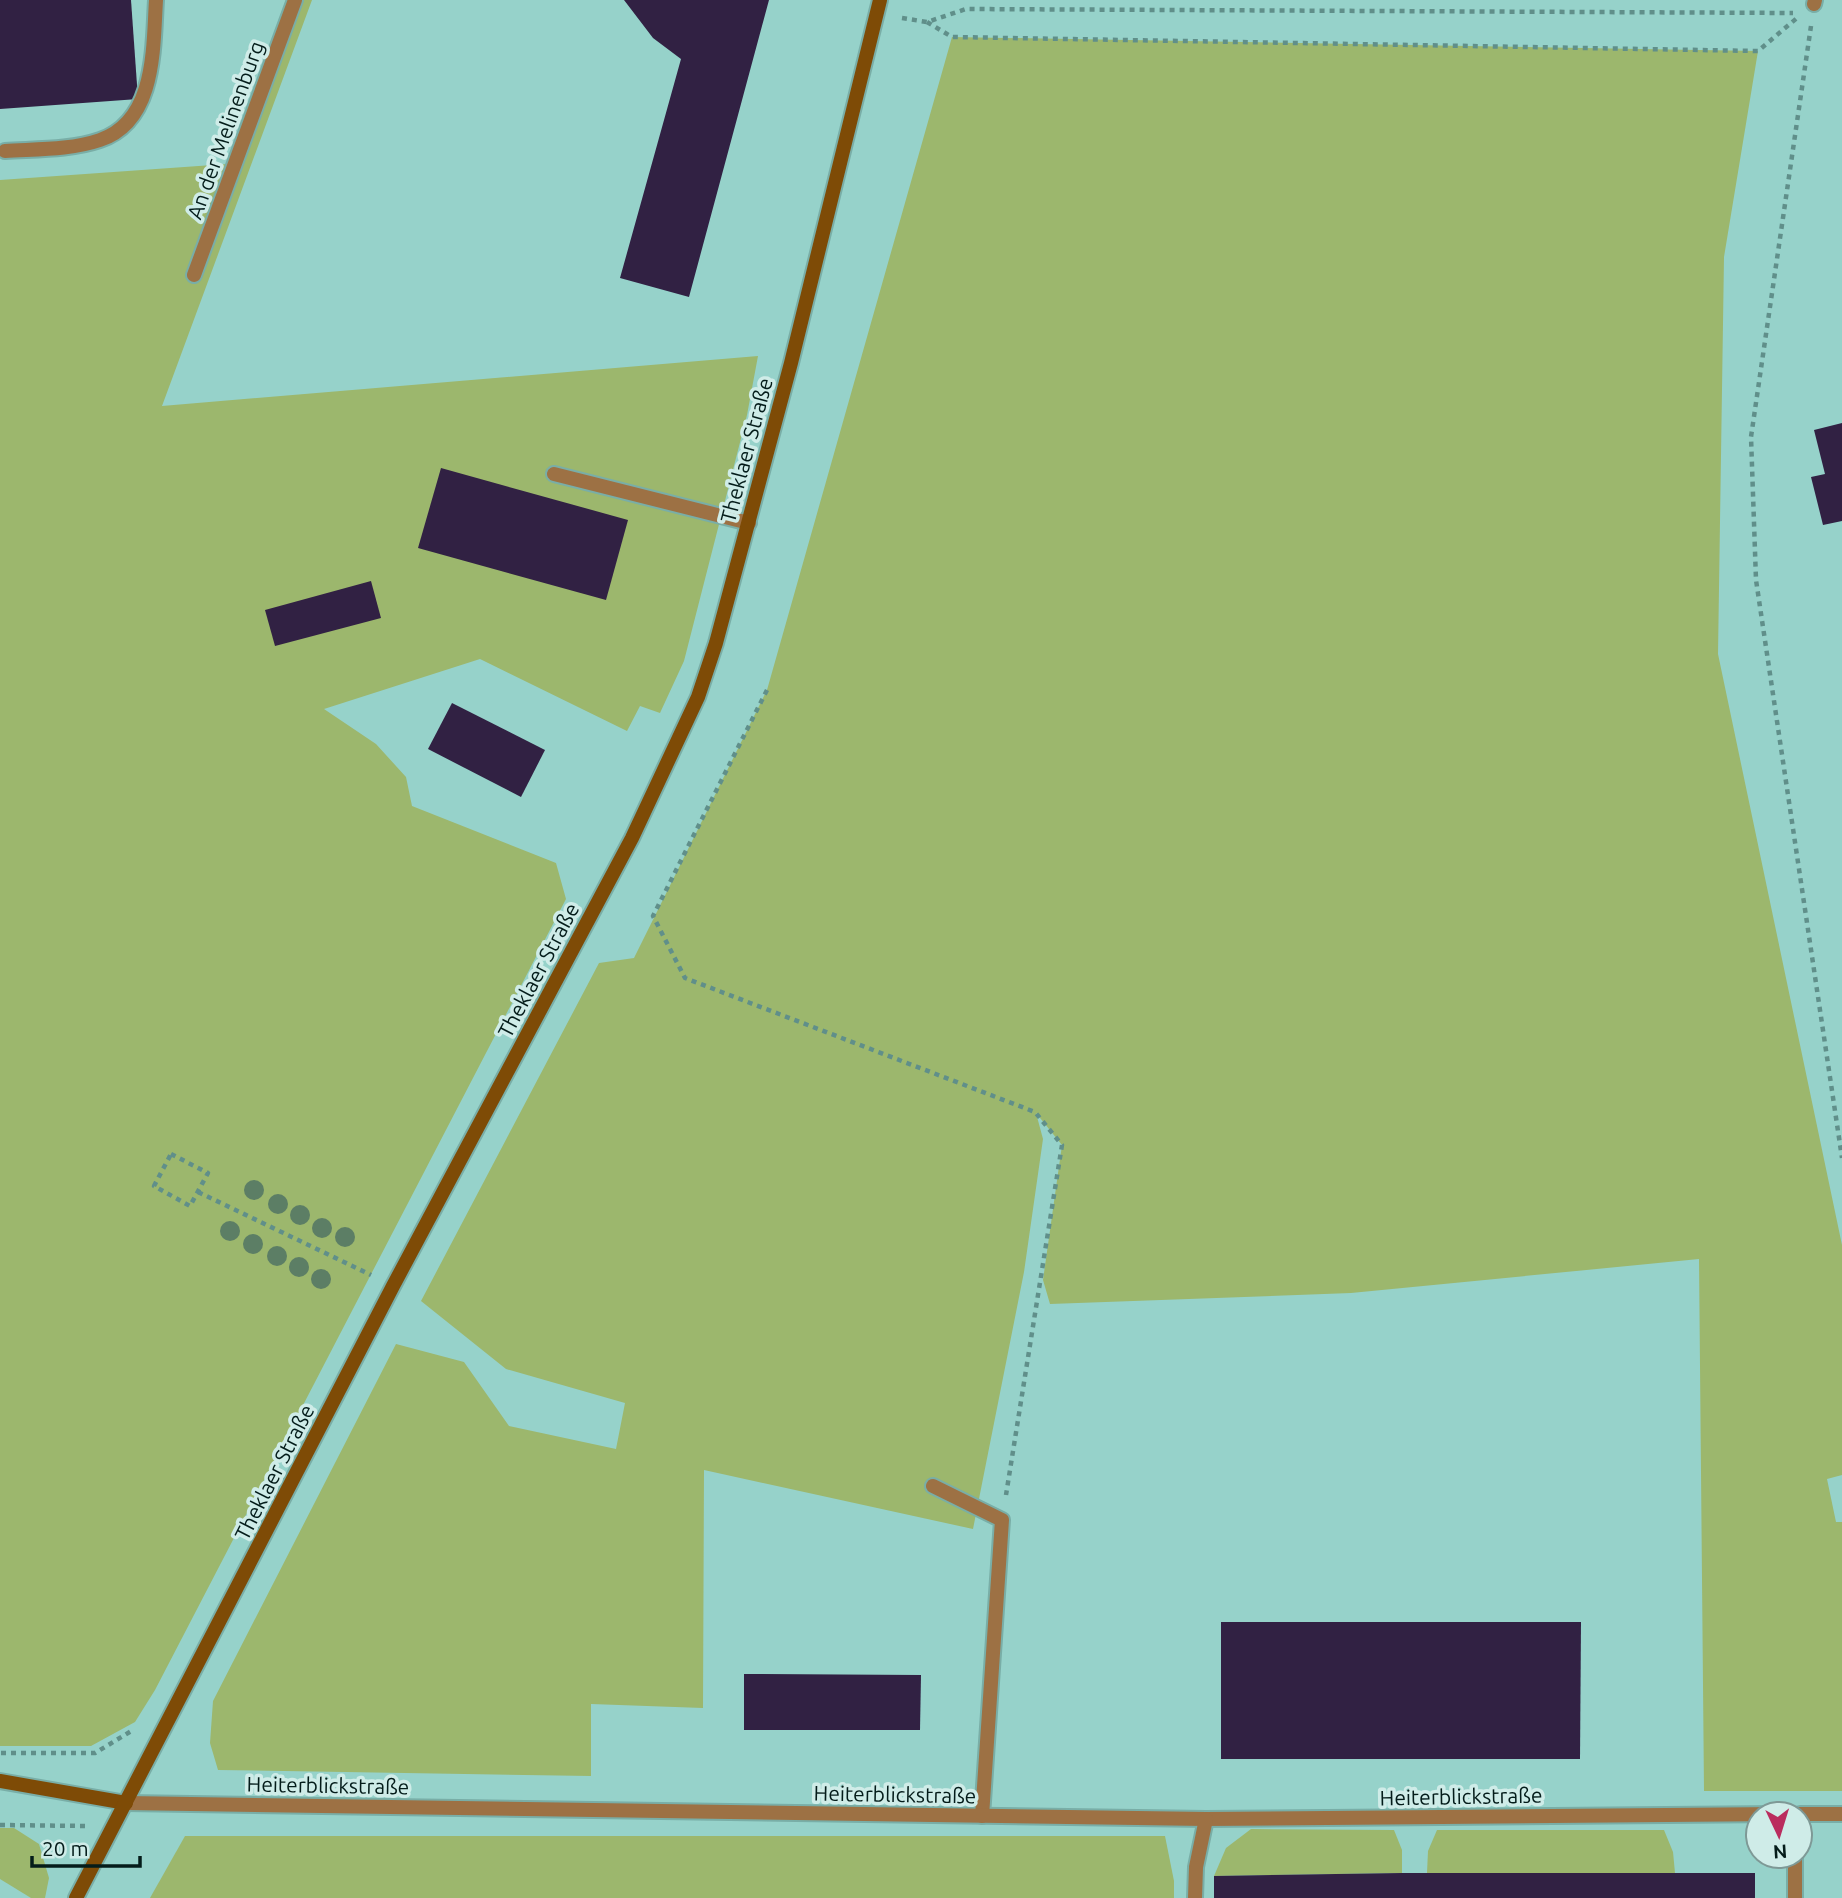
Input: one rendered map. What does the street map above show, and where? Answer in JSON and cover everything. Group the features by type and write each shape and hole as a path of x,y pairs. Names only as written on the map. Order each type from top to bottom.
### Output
{"main road":[{"name":"Theklaer Straße","path":"76,1898 393,1286 632,838 708,674 749,523 878,7"},
{"name":"Heiterblickstraße","path":"0,1781 125,1803"}],"street":[{"path":"5,151 75,146 102,140 121,129 146,93 156,0"},
{"name":"An der Melinenburg","path":"194,275 295,0"},
{"path":"554,474 749,523"},
{"path":"933,1486 1002,1520 982,1816"},
{"name":"Heiterblickstraße","path":"125,1803 1206,1819 1744,1814"},
{"path":"1814,1814 1842,1814"},
{"path":"1195,1898 1196,1867 1206,1819"},
{"path":"1795,1870 1795,1898"}],"path":[{"path":"1814,2 1751,437 1756,580 1842,1158"},
{"path":"878,7 927,22 952,37 1758,51 1803,13 965,9 927,22"},
{"path":"767,690 653,916 685,978 1035,1112 1062,1145 1002,1520"},
{"path":"171,1154 208,1173 198,1192 190,1206 154,1186 171,1154"},
{"path":"198,1192 393,1286"},
{"path":"0,1753 95,1753 135,1729"},
{"path":"0,1825 113,1827"}],"green space":[{"path":"286,0 312,0 162,406 758,356 747,415 684,661 660,713 640,706 627,731 480,659 324,709 376,744 406,777 412,806 556,863 566,899 155,1690 135,1722 91,1746 0,1746 0,180 227,164"},
{"path":"952,37 1758,51 1724,257 1718,654 1842,1245 1842,1475 1827,1479 1836,1522 1842,1522 1842,1791 1704,1791 1699,1259 1351,1293 1050,1304 1043,1280 1062,1145 1036,1113 1043,1139 1024,1272 973,1529 704,1470 703,1708 591,1704 591,1776 218,1770 210,1743 213,1701 396,1344 464,1362 509,1426 616,1449 625,1403 506,1369 421,1301 599,963 634,958 767,690"},
{"path":"0,1828 14,1828 39,1844 49,1878 45,1898 31,1898 0,1879"},
{"path":"1251,1829 1394,1830 1402,1850 1402,1873 1214,1876 1226,1848"},
{"path":"1437,1830 1664,1830 1673,1852 1675,1873 1427,1873 1428,1851"},
{"path":"185,1836 1165,1836 1174,1881 1174,1898 150,1898"}],"building":[{"path":"0,0 131,0 138,99 0,109"},
{"path":"624,0 769,0 689,297 620,278 681,59 653,38"},
{"path":"1842,423 1842,521 1823,525 1811,477 1825,474 1814,430"},
{"path":"441,468 628,520 606,600 418,548"},
{"path":"371,581 381,618 275,646 265,610"},
{"path":"452,703 545,750 521,797 428,749"},
{"path":"1221,1622 1581,1622 1580,1759 1221,1759"},
{"path":"744,1674 921,1675 920,1730 744,1730"},
{"path":"1755,1873 1755,1898 1214,1898 1214,1876"}]}
